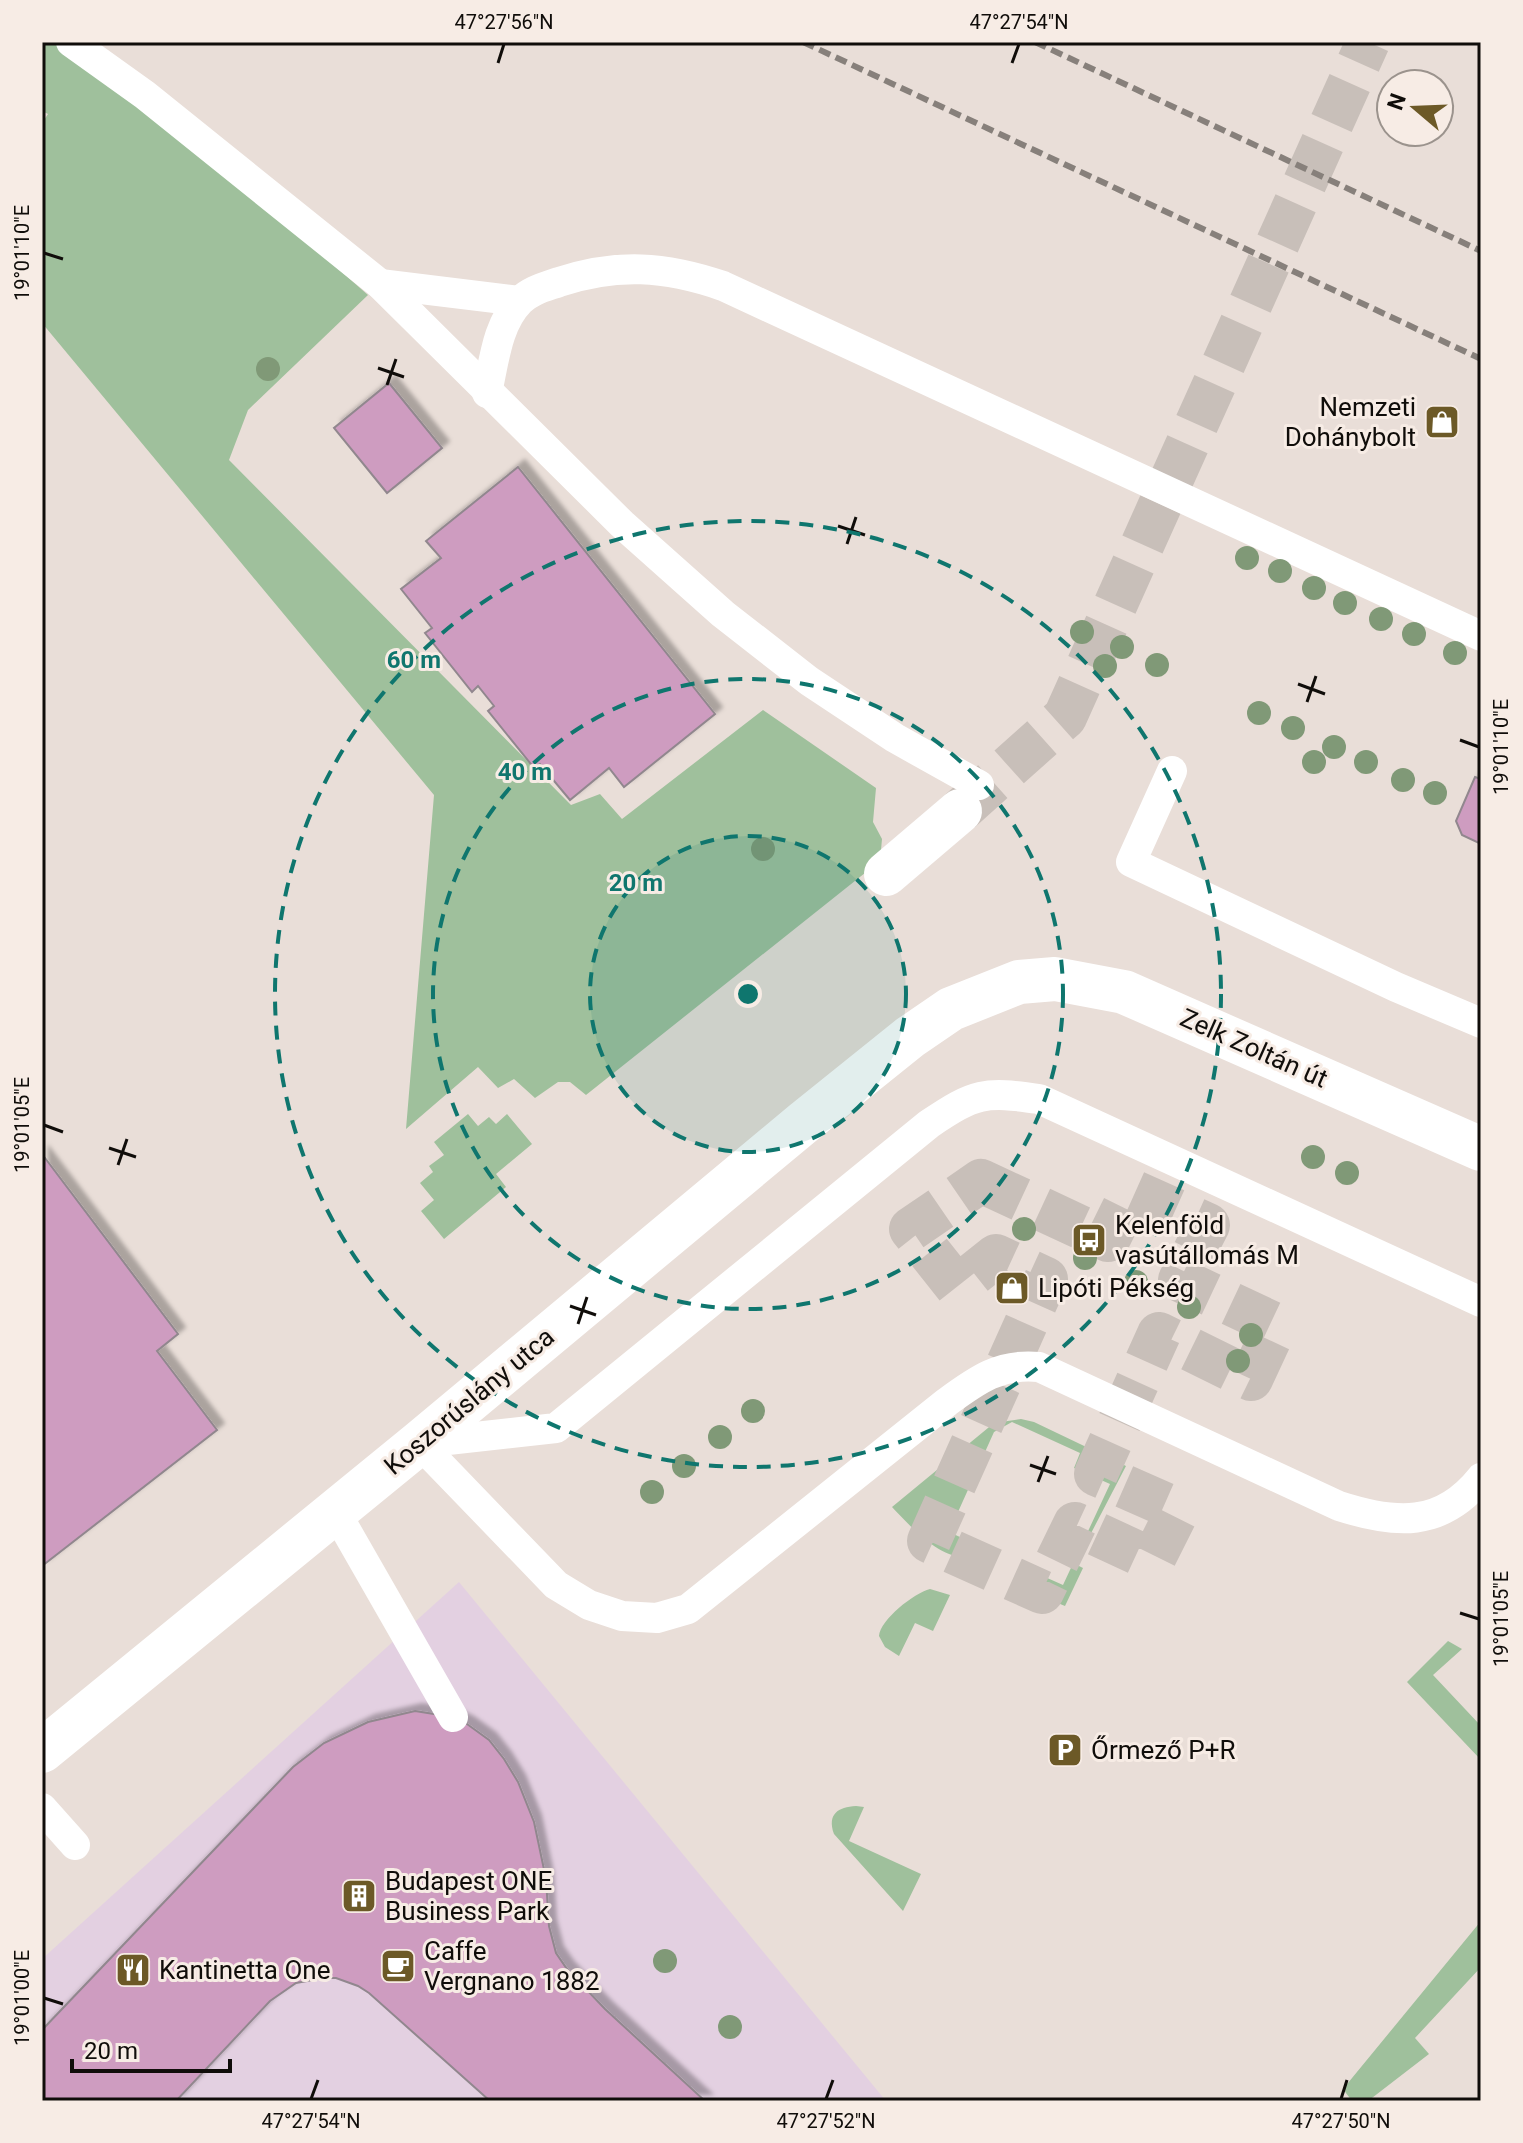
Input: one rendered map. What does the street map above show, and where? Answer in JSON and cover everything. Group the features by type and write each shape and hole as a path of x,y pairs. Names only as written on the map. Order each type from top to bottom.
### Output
{"street":[{"path":"886,874 969,798"},
{"name":"Zelk Zoltán út","path":"1019,982 1055,979 1124,992 1481,1149"},
{"name":"Koszorúslány utca","path":"42,1751 910,1037 951,1009 1019,982"}],"lane":[{"path":"71,42 145,95 380,284 622,524 723,614 809,681 895,738 969,798"},
{"path":"487,393 499,334 519,301 535,290 590,272 650,269 688,274 723,286 1481,636"},
{"path":"380,284 519,301"},
{"path":"1172,771 1131,862 1396,987 1481,1023"},
{"path":"419,1443 556,1428 929,1124 965,1100 999,1093 1039,1099 1481,1302"},
{"path":"419,1443 556,1585 589,1605 611,1613 657,1618 688,1609 947,1402 987,1374 1006,1368 1039,1367 1339,1506 1370,1516 1402,1519 1432,1516 1481,1478"},
{"path":"335,1511 453,1717"},
{"path":"42,1808 75,1845"}],"shaded area":[{"path":"459,1582 886,2101 42,2101 42,1959"}],"green space":[{"path":"42,42 54,42 134,99 229,173 368,295 248,410 229,460 571,805 600,794 622,819 763,710 876,788 873,822 882,839 880,861 586,1095 570,1082 558,1082 535,1098 514,1079 498,1088 478,1067 406,1129 434,795 42,323 42,123 48,114 42,111"},
{"path":"468,1114 478,1126 489,1117 496,1124 507,1114 532,1144 496,1174 506,1187 444,1239 421,1211 434,1200 420,1183 433,1172 429,1166 444,1155 434,1142"},
{"path":"1021,1419 1034,1422 1126,1466 1075,1564 1083,1568 1065,1606 1034,1589 1027,1569 1063,1585 1110,1484 1074,1468 1080,1453 1012,1422 994,1432 949,1532 984,1548 973,1555 960,1557 935,1546 892,1507 994,1423"},
{"path":"930,1589 950,1595 933,1631 915,1623 899,1656 885,1647 879,1636 881,1630 899,1608"},
{"path":"1448,1641 1462,1649 1433,1675 1481,1726 1481,1760 1407,1682"},
{"path":"856,1806 864,1807 849,1841 921,1874 903,1911 834,1834 832,1821 836,1813"},
{"path":"1481,1921 1481,1967 1415,2038 1429,2054 1368,2101 1352,2101 1343,2089"}],"building":[{"path":"389,383 442,448 387,493 334,428"},
{"path":"518,467 715,714 624,787 609,768 570,800 540,764 534,768 488,711 494,706 478,686 472,692 425,633 432,628 401,589 441,558 426,541"},
{"path":"1475,777 1481,779 1481,844 1462,835 1456,821"},
{"path":"42,1154 178,1334 157,1351 217,1430 42,1566"},
{"name":"Budapest ONE Business Park","path":"415,1711 453,1717 467,1724 489,1740 504,1759 518,1782 534,1822 546,1879 549,1926 556,1953 605,2009 705,2101 490,2101 369,1993 336,1978 324,1978 296,1983 270,2001 176,2101 42,2101 42,2030 293,1767 324,1743 368,1722"}],"tunnel":[{"path":"960,811 1065,717 1368,42"},
{"path":"981,1181 1108,1240 1132,1191 1208,1225 1180,1280 1276,1325 1251,1379 1159,1334 1096,1474 1178,1510 1153,1560 1075,1524 1042,1592 929,1541 1046,1279 996,1256 957,1287 911,1229 981,1181"}],"railway":[{"path":"803,42 1481,359"},
{"path":"1035,42 1481,251"}],"place":[{"name":"Nemzeti Dohánybolt","path":"1442,422"},
{"name":"Kelenföld vasútállomás M","path":"1089,1240"},
{"name":"Lipóti Pékség","path":"1012,1288"},
{"name":"Őrmező P+R","path":"1065,1750"},
{"name":"Budapest ONE Business Park","path":"359,1896"},
{"name":"Caffe Vergnano 1882","path":"398,1966"},
{"name":"Kantinetta One","path":"133,1970"}]}
